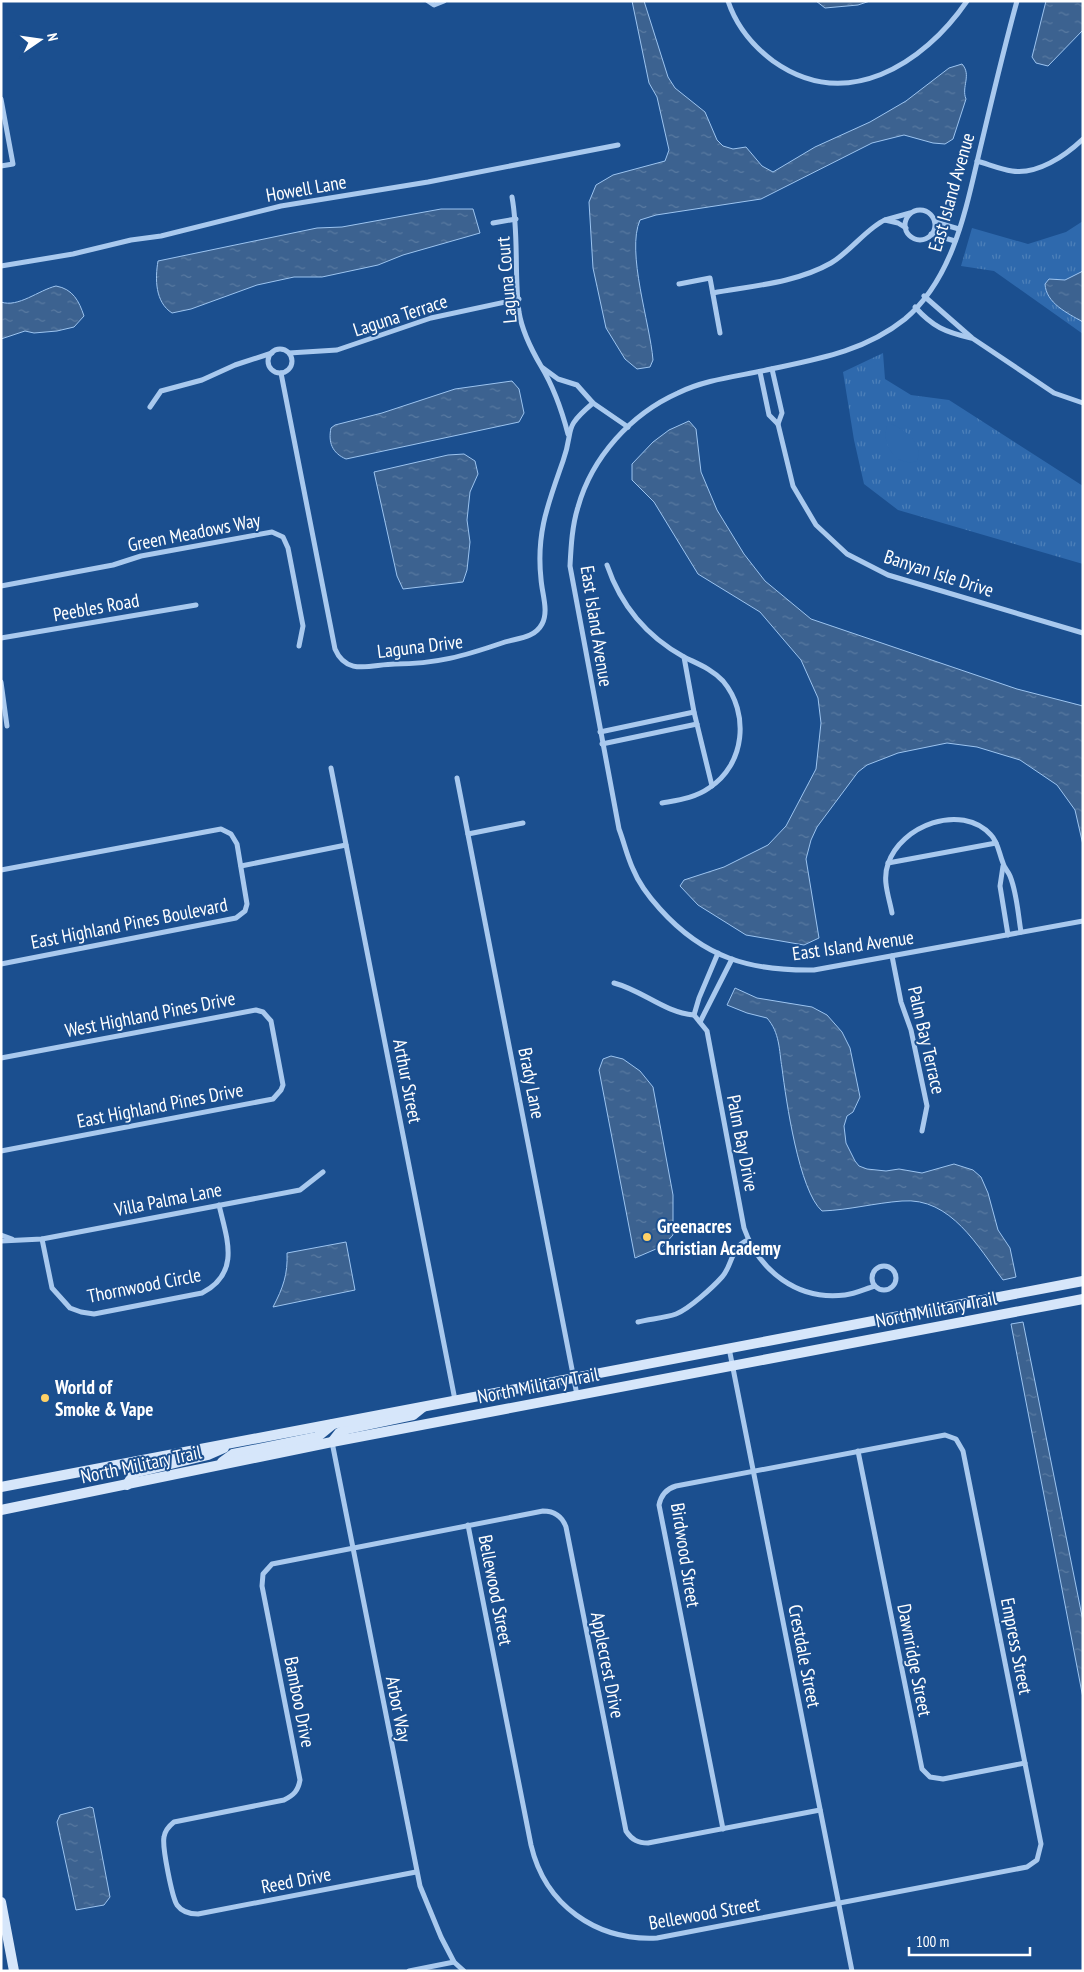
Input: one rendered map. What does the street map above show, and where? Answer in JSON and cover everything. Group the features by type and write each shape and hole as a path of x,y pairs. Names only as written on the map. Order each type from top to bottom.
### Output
{"main road":[{"name":"North Military Trail","path":"1,1487 1083,1280"},
{"name":"North Military Trail","path":"1,1510 332,1442 1083,1299"},
{"path":"332,1442 339,1433 347,1429 413,1415 424,1406"},
{"path":"220,1464 233,1454 318,1437 334,1424"},
{"path":"128,1485 134,1473 208,1455 236,1442"},
{"path":"1,1902 6,1953 14,1971"}],"street":[{"path":"428,1 434,5 444,1"},
{"path":"728,1 742,29 766,55 798,74 833,83 861,81 903,64 942,34 967,1"},
{"name":"East Island Avenue","path":"1017,1 959,229 948,261 924,296 905,318 857,348 815,361 703,384 678,392 648,409 608,447 589,480 578,506 572,536 570,566 574,600 619,829 633,870 649,897 676,927 706,949 732,959 778,971 814,970 1083,920"},
{"path":"1,99 13,164 1,166"},
{"path":"977,161 1013,171 1026,170 1049,163 1083,139"},
{"name":"Howell Lane","path":"1,266 73,254 131,240 161,236 281,206 428,182 618,145"},
{"name":"Laguna Court","path":"512,197 516,218 519,299 523,325 530,345 564,418 568,434"},
{"path":"713,293 815,271 849,251 874,226 885,220 917,210 925,210 933,217 935,222 931,234 922,239 916,239 906,228 898,223 885,220"},
{"path":"906,228 906,223 911,213"},
{"name":"Laguna Court","path":"493,223 516,218"},
{"path":"935,222 959,229"},
{"path":"931,234 955,241"},
{"path":"679,284 710,278 720,333"},
{"path":"924,296 972,338 1054,393 1083,404"},
{"name":"Laguna Terrace","path":"150,407 161,391 202,380 282,350 289,353 337,350 431,318 519,299"},
{"path":"915,307 927,320 944,332 972,338"},
{"path":"272,353 269,357 269,365 274,371 280,373 288,370 292,364 289,353"},
{"name":"Laguna Court","path":"541,366 558,379 582,389 593,403"},
{"name":"Banyan Isle Drive","path":"772,369 782,413 778,424"},
{"name":"Banyan Isle Drive","path":"760,372 769,415 778,424 793,486 816,525 847,554 888,575 1083,633"},
{"name":"Laguna Drive","path":"280,373 335,648 343,661 356,668 425,663 475,654 536,632 542,625 546,611 541,580 541,535 550,492 564,456 568,434 574,419 593,403"},
{"path":"593,403 628,427"},
{"name":"Green Meadows Way","path":"1,586 113,565 137,556 272,532 283,537 288,548 303,626 299,646"},
{"path":"606,565 613,582 632,614 653,637 684,657 704,666 722,680 738,709 741,731 736,753 726,773 712,786 689,798 662,803"},
{"name":"Peebles Road","path":"1,638 196,605"},
{"path":"684,657 694,712 712,786"},
{"path":"1,682 7,726"},
{"path":"600,732 694,712"},
{"path":"602,744 697,724"},
{"name":"Arthur Street","path":"331,768 456,1400"},
{"name":"Brady Lane","path":"457,778 577,1395"},
{"path":"892,913 886,883 888,863 897,847 907,836 921,827 936,822 958,820 978,825 991,834 996,842 1004,866 1010,875 1021,932"},
{"path":"468,834 523,823"},
{"name":"East Highland Pines Boulevard","path":"1,870 221,829 234,838 247,904 245,911 236,918 1,964"},
{"path":"888,863 996,842"},
{"path":"241,866 346,845"},
{"path":"1004,866 1000,886 1008,935"},
{"path":"614,983 637,991 676,1013 694,1015 699,998 718,954"},
{"name":"Palm Bay Terrace","path":"892,956 902,1002 911,1030 927,1106 922,1131"},
{"path":"700,1022 732,959"},
{"name":"West Highland Pines Drive","path":"1,1058 251,1010 264,1012 268,1016 277,1051"},
{"name":"Palm Bay Drive","path":"694,1015 707,1031 748,1240 766,1267 797,1289 835,1296 847,1295 875,1286 882,1290 890,1289 895,1284 895,1272 885,1266 877,1268 872,1278 875,1286"},
{"name":"East Highland Pines Drive","path":"1,1151 273,1098 283,1085 277,1051"},
{"name":"Villa Palma Lane","path":"1,1241 42,1239 300,1190 323,1172"},
{"name":"Thornwood Circle","path":"42,1239 52,1288 70,1308 94,1314 202,1293 212,1287 222,1277 228,1266 229,1250 219,1205"},
{"name":"Villa Palma Lane","path":"1,1235 13,1240"},
{"path":"638,1322 674,1315 684,1310 722,1277 733,1252 748,1240"},
{"name":"Crestdale Street","path":"728,1348 852,1971"},
{"name":"Birdwood Street","path":"722,1828 659,1505 665,1492 676,1486 945,1435 956,1440"},
{"name":"Empress Street","path":"956,1440 963,1451 1040,1844 1037,1860"},
{"name":"Arbor Way","path":"332,1442 416,1872 427,1908 454,1962 464,1971"},
{"name":"Dawnridge Street","path":"858,1451 922,1769 930,1777 943,1779 1024,1763"},
{"name":"Applecrest Drive","path":"352,1548 543,1511 555,1513 564,1522 626,1831 630,1836 642,1843 648,1843 820,1810"},
{"name":"Bellewood Street","path":"468,1526 532,1851 544,1881 565,1907 587,1924 602,1931 629,1938 646,1939 1028,1867 1037,1860"},
{"name":"Bamboo Drive","path":"182,1910 175,1901 163,1844 166,1830 174,1822 284,1800 296,1792 300,1780 262,1580 267,1568 278,1562 352,1548"},
{"name":"Reed Drive","path":"182,1910 198,1914 416,1872"},
{"path":"409,1971 454,1962"}],"green space":[{"path":"1083,221 1083,334 994,271 961,266 972,228 1028,244 1066,232"},
{"path":"883,353 885,379 911,395 949,400 1083,486 1083,564 898,510 864,484 854,440 843,372"},
{"path":"891,424 902,429 916,443 918,449 917,461 903,461 892,453 886,440 887,426"}],"water":[{"path":"632,1 644,1 668,77 675,88 705,112 717,140 723,146 733,149 746,147 762,166 773,172 815,147 870,122 906,101 949,68 962,64 966,72 966,99 953,139 945,144 933,143 904,135 872,143 761,199 656,215 640,220 636,234 637,269 653,360 650,367 637,369 625,359 606,328 593,268 589,202 596,185 613,175 665,161 669,150 657,97 649,83"},
{"path":"816,1 870,1 858,5 825,8"},
{"path":"1046,1 1083,1 1083,30 1048,66 1036,63 1032,57"},
{"path":"441,209 473,209 480,233 403,255 378,265 322,277 294,277 257,285 191,309 172,313 162,303 159,296 157,282 158,261 317,228 342,227"},
{"path":"1083,271 1083,322 1053,302 1046,291 1045,284 1049,279 1065,280"},
{"path":"56,286 71,293 80,305 84,316 74,327 34,333 25,331 1,339 1,302 14,303 21,301"},
{"path":"512,381 519,389 524,413 519,422 346,459 337,454 332,446 330,433 331,428 335,425 382,413 455,389"},
{"path":"689,421 696,429 701,472 717,510 744,554 765,581 811,619 1017,689 1083,706 1083,845 1075,810 1057,785 1020,760 977,747 947,743 898,753 867,765 858,772 817,827 806,859 819,938 804,945 746,935 698,905 680,886 684,880 724,867 768,845 786,826 816,769 821,723 818,698 801,660 760,612 698,574 654,502 632,480 632,464 653,442 669,430"},
{"path":"464,454 475,461 478,474 470,492 467,520 470,542 467,570 463,582 403,589 397,576 374,472 448,455"},
{"path":"735,988 757,998 812,1007 827,1015 842,1032 850,1048 860,1097 853,1112 847,1116 844,1126 846,1143 855,1161 859,1166 867,1169 886,1171 899,1169 922,1173 954,1164 973,1170 981,1177 988,1193 998,1230 1010,1248 1016,1277 1003,1280 962,1227 935,1207 919,1202 902,1201 822,1211 814,1200 800,1165 790,1122 777,1036 767,1018 727,1005"},
{"path":"611,1056 623,1059 640,1071 653,1087 673,1195 673,1235 663,1246 635,1258 599,1070 603,1059"},
{"path":"346,1242 355,1290 273,1307 284,1281 287,1268 287,1253"},
{"path":"1023,1322 1083,1621 1083,1698 1011,1324"},
{"path":"90,1807 93,1808 110,1897 104,1905 76,1910 57,1822 60,1815"}],"place":[{"name":"Greenacres Christian Academy","path":"647,1237"},
{"name":"World of Smoke & Vape","path":"45,1398"}]}
